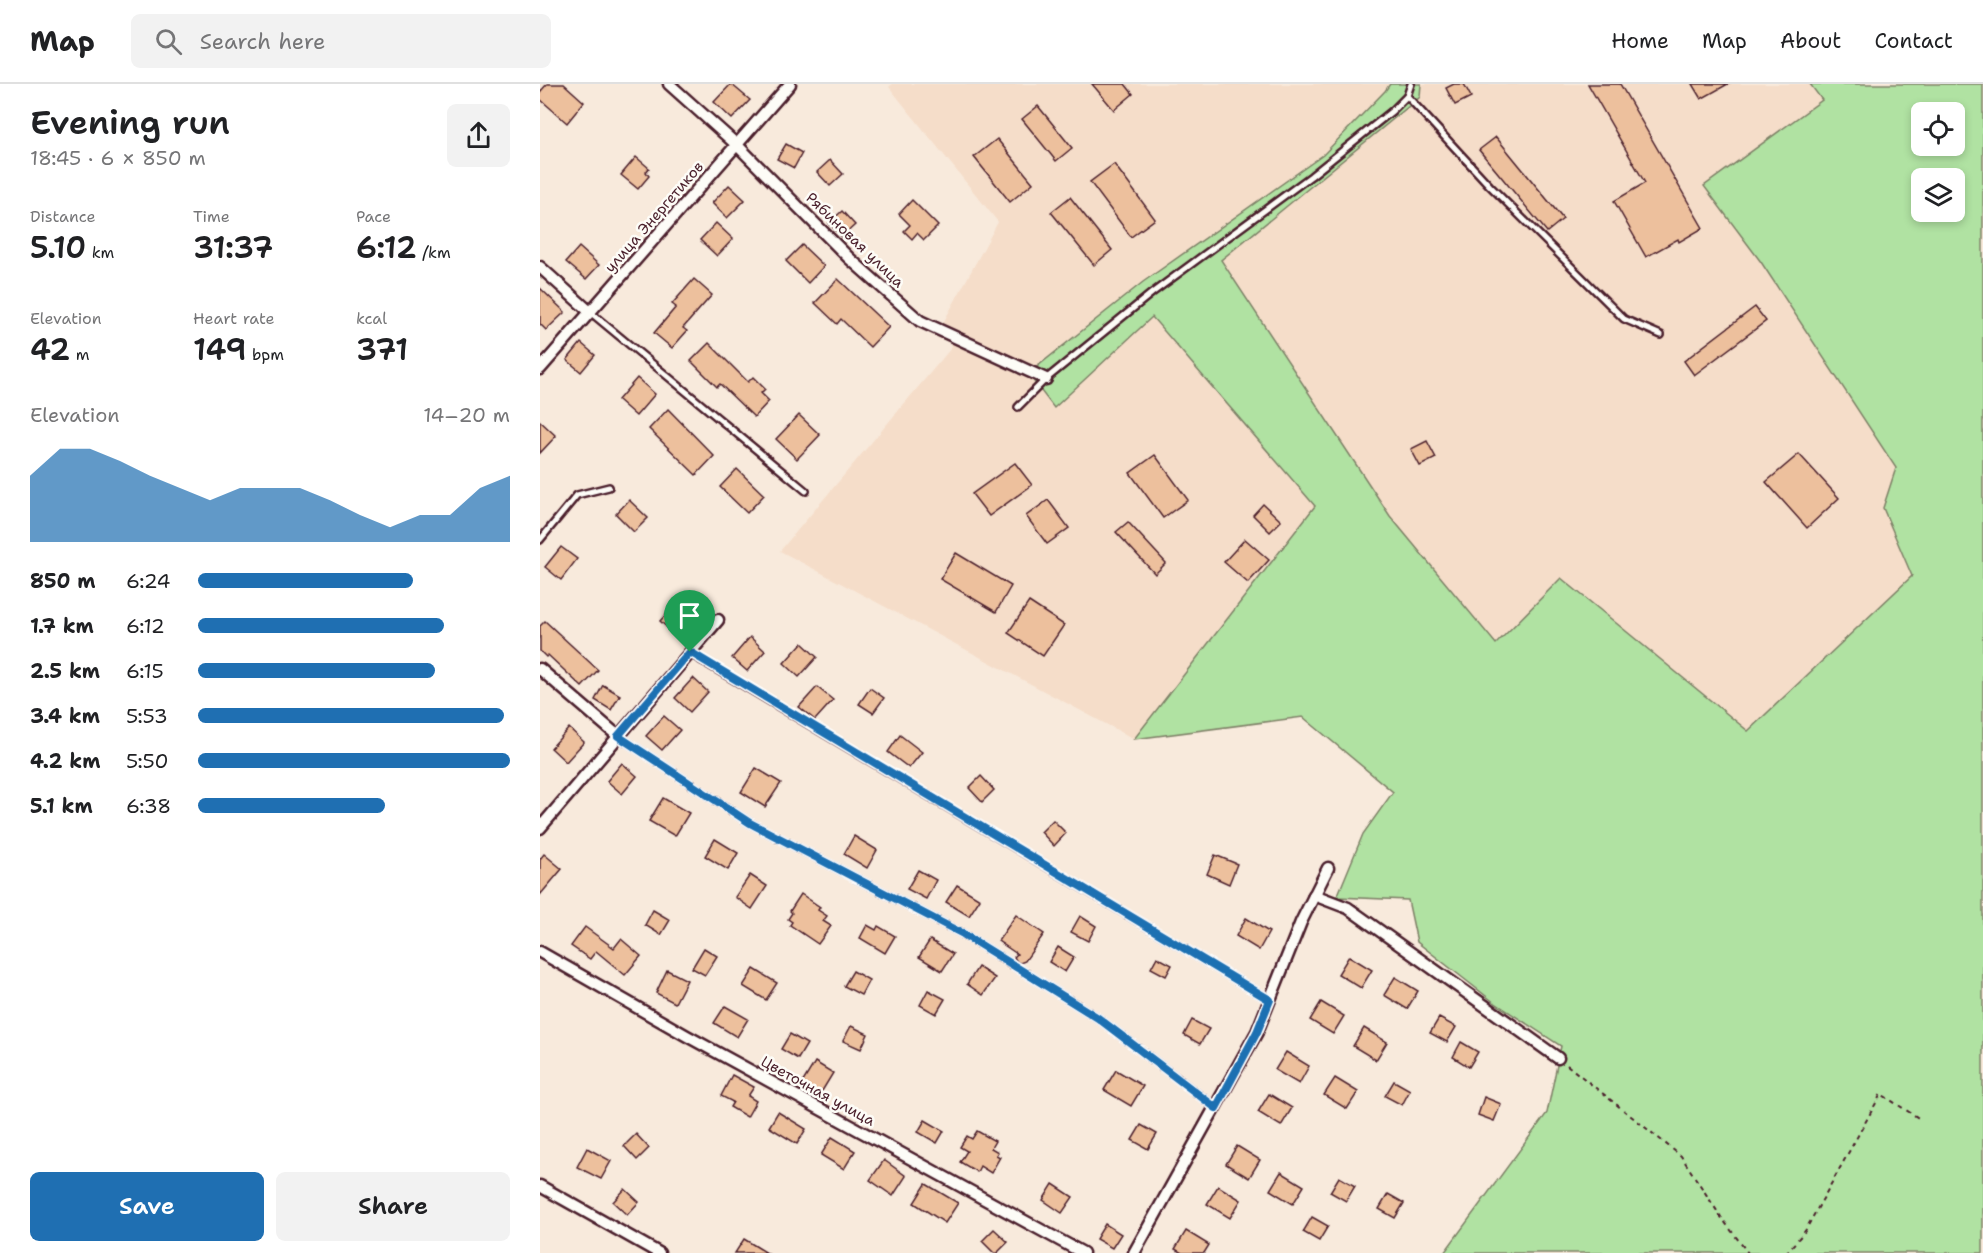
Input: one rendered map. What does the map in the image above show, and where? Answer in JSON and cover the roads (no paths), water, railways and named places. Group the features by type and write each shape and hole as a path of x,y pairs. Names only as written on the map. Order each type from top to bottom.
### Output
{"street":[{"name":"Рябиновая улица","path":"669,84 737,146 849,258 920,321 1046,379"},
{"name":"улица Энергетиков","path":"540,369 790,84"},
{"path":"540,267 590,312"},
{"path":"540,828 718,620"},
{"path":"540,669 618,736"},
{"path":"1134,1253 1257,1032 1301,922 1328,868"},
{"path":"1314,895 1348,908 1558,1058"},
{"name":"Цветочная улица","path":"540,952 687,1036 1083,1253"},
{"path":"540,1186 659,1253"}],"lane":[{"path":"1018,406 1046,379 1152,293 1311,176 1392,111 1407,96 1411,84"},
{"path":"1407,96 1490,186 1624,319 1661,335"},
{"path":"590,312 806,491"},
{"path":"540,540 577,495 609,487"},
{"path":"690,652 1270,1000"},
{"path":"618,736 750,823 963,934 1098,1018 1216,1108"}]}
